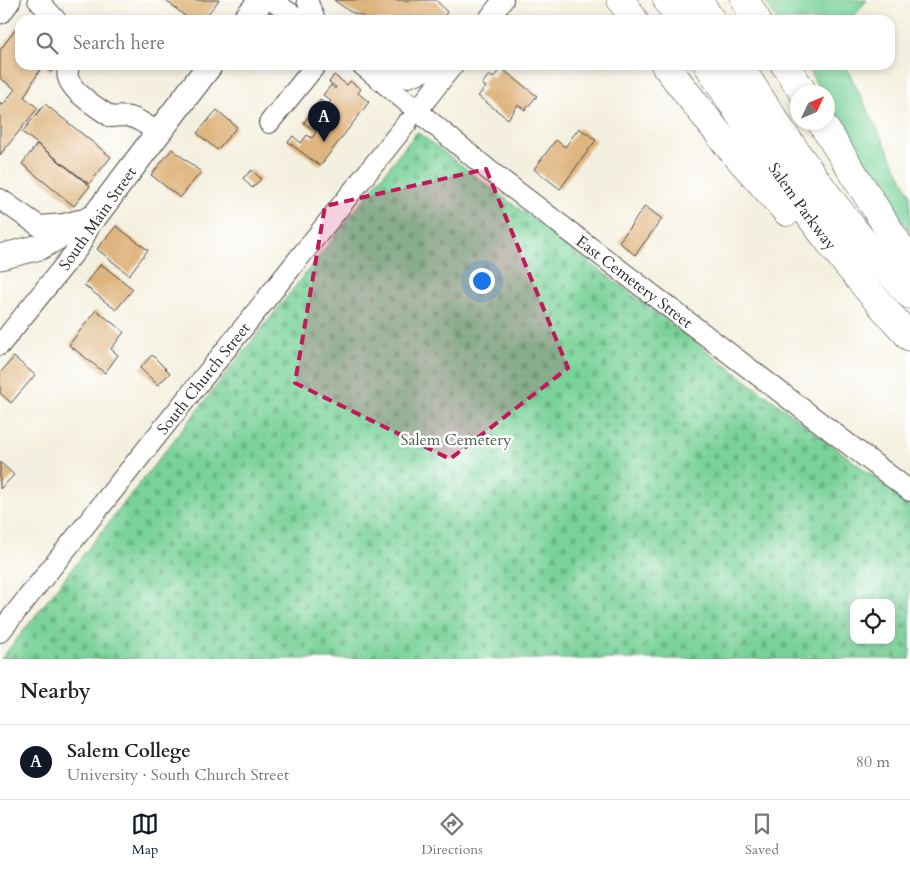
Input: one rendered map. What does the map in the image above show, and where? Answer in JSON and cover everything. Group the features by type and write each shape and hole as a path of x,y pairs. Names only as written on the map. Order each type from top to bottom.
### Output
{"highway":[{"path":"621,0 631,15"},
{"path":"667,0 677,15"},
{"path":"698,0 708,15"},
{"path":"745,0 754,15"},
{"path":"669,70 729,147 825,257 857,278"},
{"name":"Salem Parkway","path":"711,70 798,201 857,278 910,337"},
{"name":"Salem Parkway","path":"742,70 819,186 877,260 910,294"},
{"path":"789,70 799,85"},
{"path":"826,130 910,263"}],"main road":[{"path":"0,11 8,0"},
{"path":"249,15 262,0"},
{"name":"South Main Street","path":"94,216 206,70"},
{"path":"0,257 40,247 94,216"}],"street":[{"path":"38,0 52,15"},
{"path":"271,0 293,15"},
{"path":"306,0 313,15"},
{"path":"492,15 503,0"},
{"path":"69,70 68,77 74,91 110,117 127,115 136,118 158,133"},
{"path":"270,123 312,70"},
{"path":"370,71 408,77 428,70"},
{"name":"South Church Street","path":"0,632 449,70"},
{"name":"East Cemetery Street","path":"370,71 412,117 490,171 910,491"},
{"path":"0,199 39,226 64,224 94,216"},
{"name":"South Main Street","path":"0,345 79,247 94,216"}],"highlighted area":[{"path":"486,169 568,368 450,459 295,383 325,206"}],"green space":[{"path":"764,0 867,0 855,15 774,15"},
{"path":"808,70 848,70 910,194 910,233 835,112 835,85 818,85"},
{"name":"Salem Cemetery","path":"417,132 910,504 910,659 1,659"}],"building":[{"path":"165,0 219,0 207,15 184,15"},
{"path":"334,0 436,0 447,12 445,15 358,15"},
{"path":"15,30 15,70 40,70 24,97 38,108 0,155 0,102 3,105 15,89 0,78 0,50"},
{"path":"499,70 504,70 537,96 525,110 518,105 508,119 478,96 486,87 482,84 489,75 493,78"},
{"path":"334,75 347,85 350,81 361,89 358,93 369,102 320,166 288,142 293,136 301,143 307,135 312,138 316,132 304,123 309,115 317,121 321,115 313,109 320,100 327,105 331,101 323,95 331,85 335,89 336,87 329,82"},
{"path":"45,104 111,157 89,184 22,132"},
{"path":"217,110 237,127 217,150 197,133"},
{"path":"579,128 596,140 560,189 534,169 556,140 565,147"},
{"path":"37,144 90,186 74,206 22,164"},
{"path":"172,149 201,172 180,198 151,175"},
{"path":"252,170 261,179 252,188 243,178"},
{"path":"645,206 662,219 635,255 619,242"},
{"path":"116,226 148,250 129,275 97,249"},
{"path":"101,264 133,289 116,310 84,285"},
{"path":"96,310 124,332 111,349 118,355 105,373 69,345"},
{"path":"152,355 170,373 158,385 140,368"},
{"path":"14,357 35,375 11,403 0,393 0,373"},
{"path":"0,462 14,475 0,489"}],"place":[{"name":"Salem College","path":"324,142"}]}
